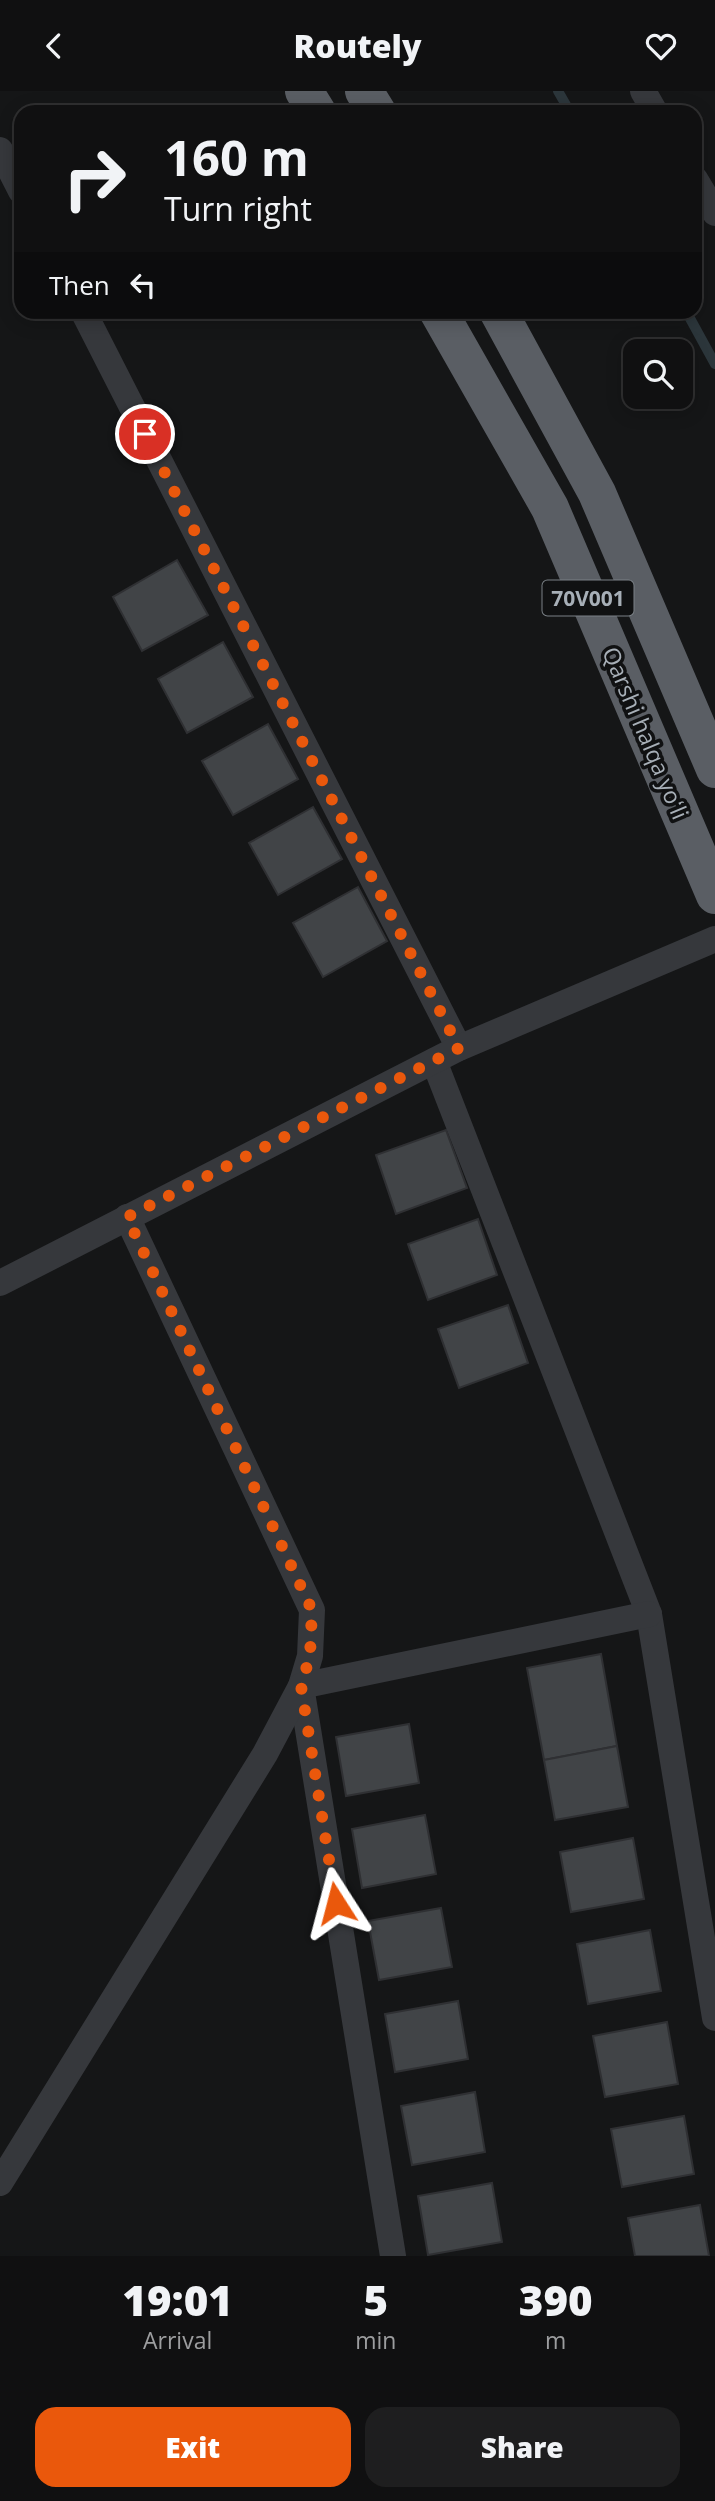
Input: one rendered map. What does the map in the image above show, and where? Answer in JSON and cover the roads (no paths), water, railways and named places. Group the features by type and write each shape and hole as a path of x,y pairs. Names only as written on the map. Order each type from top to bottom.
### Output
{"highway":[{"name":"Qarshi halqa yoʻli","path":"443,319 550,508 715,895"},
{"name":"70V001","path":"502,319 597,493 715,769"}],"street":[{"path":"0,150 14,177"},
{"path":"702,191 715,213"},
{"path":"87,319 459,1048"},
{"path":"0,1283 459,1048 715,939"},
{"path":"434,1061 649,1614 715,2018"},
{"path":"0,2183 265,1754 301,1686 310,1656 312,1610 127,1217"},
{"path":"301,1686 649,1614"},
{"path":"301,1686 393,2256"}],"waterway":[{"path":"558,91 566,105"},
{"path":"690,319 715,364"}]}
